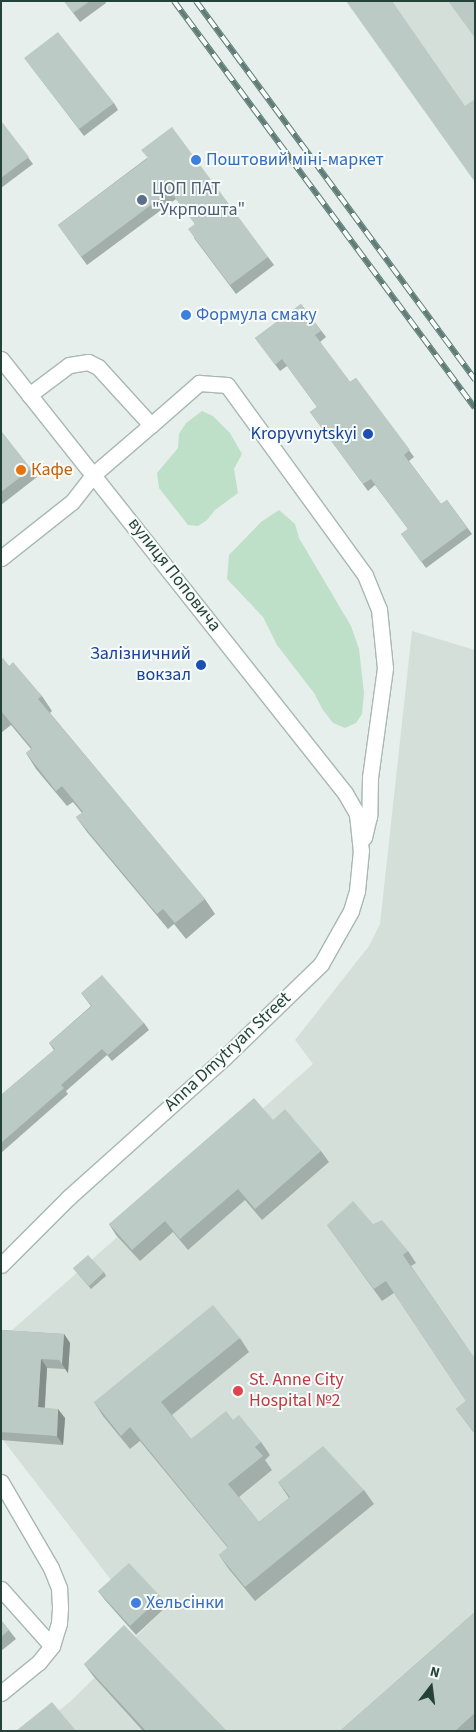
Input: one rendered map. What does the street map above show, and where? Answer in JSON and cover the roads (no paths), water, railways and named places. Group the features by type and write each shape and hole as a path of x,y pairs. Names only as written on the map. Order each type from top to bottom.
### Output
{"street":[{"name":"вулиця Поповича","path":"1,359 345,793"},
{"path":"30,395 68,365 88,362 98,367 151,425"},
{"path":"1,558 72,502 94,474 199,383 227,385 366,575 379,609 385,668 370,777 369,816 361,850"},
{"name":"Anna Dmytryan Street","path":"1,1265 69,1197 224,1058 321,964 351,911 357,891 361,850 357,814 345,793"},
{"path":"1,1482 51,1568 59,1588 59,1623 52,1646 38,1662 1,1693"},
{"path":"1,1589 52,1646"}],"railway":[{"path":"174,1 475,408"},
{"path":"196,1 475,380"}],"place":[{"name":"Поштовий міні-маркет","path":"196,160"},
{"name":"ЦОП ПАТ \"Укрпошта\"","path":"142,200"},
{"name":"Формула смаку","path":"186,315"},
{"name":"Kropyvnytskyi","path":"368,434"},
{"name":"Кафе","path":"21,470"},
{"name":"Залізничний вокзал","path":"201,665"},
{"name":"St. Anne City Hospital №2","path":"238,1391"},
{"name":"Хельсінки","path":"136,1603"}]}
